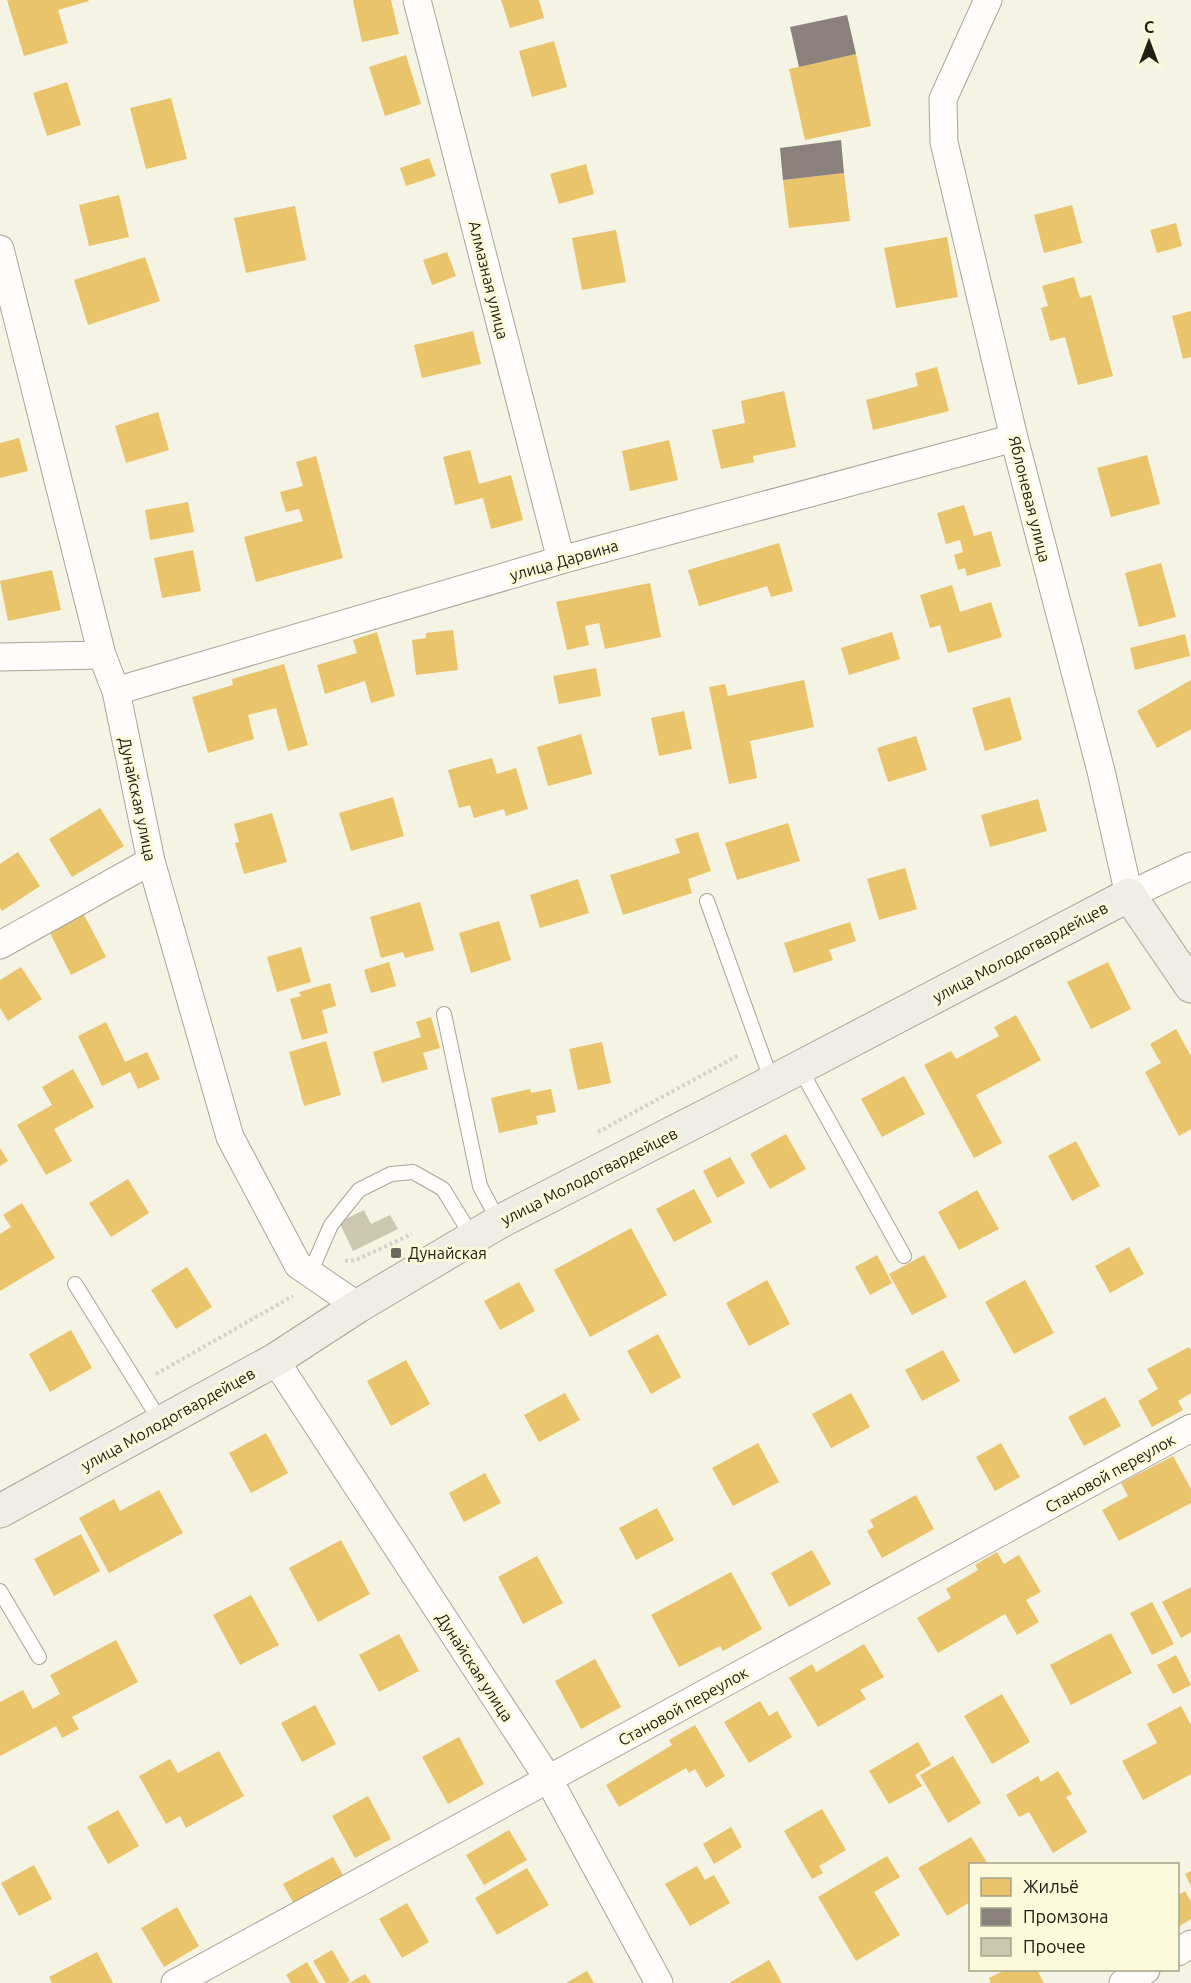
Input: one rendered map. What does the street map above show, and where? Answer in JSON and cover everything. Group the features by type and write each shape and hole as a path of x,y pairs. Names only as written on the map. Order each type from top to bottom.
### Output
{"street":[{"name":"Алмазная улица","path":"417,0 561,560"},
{"name":"Яблоневая улица","path":"988,0 943,99 944,142 1014,438 1101,771 1129,895 1191,986"},
{"name":"Дунайская улица","path":"0,249 102,655 116,690 151,861 230,1137 298,1264 358,1306"},
{"name":"улица Дарвина","path":"116,690 561,560 1014,438"},
{"path":"0,657 102,655"},
{"path":"0,945 151,861"},
{"name":"улица Молодогвардейцев","path":"0,1511 275,1360 358,1306 486,1230 1129,895 1191,866"},
{"name":"Дунайская улица","path":"275,1360 549,1779 659,1983"},
{"name":"Становой переулок","path":"175,1983 1191,1428"},
{"path":"1123,1983 1144,1971"}],"lane":[{"path":"707,901 785,1075 904,1256"},
{"path":"444,1014 480,1186 486,1230"},
{"path":"310,1273 331,1225 359,1190 391,1174 413,1172 443,1189 486,1230"},
{"path":"75,1284 161,1422"},
{"path":"0,1591 39,1657"}],"building: Жильё":[{"path":"7,0 89,1 58,10 68,43 24,56"},
{"path":"353,0 391,0 399,34 362,42"},
{"path":"501,0 539,0 544,18 510,28"},
{"path":"554,41 567,87 532,97 519,51"},
{"path":"856,54 871,126 805,140 789,69"},
{"path":"406,55 421,104 385,116 369,67"},
{"path":"67,82 81,125 47,136 33,93"},
{"path":"171,98 187,159 146,169 130,108"},
{"path":"429,158 436,176 406,186 400,168"},
{"path":"586,164 594,194 559,204 550,174"},
{"path":"844,173 850,221 789,228 783,180"},
{"path":"119,195 129,237 89,246 79,205"},
{"path":"1072,205 1082,243 1044,253 1034,215"},
{"path":"295,206 306,260 246,273 234,218"},
{"path":"1176,223 1182,246 1157,253 1150,230"},
{"path":"616,230 626,282 582,290 572,238"},
{"path":"947,237 958,297 896,308 884,248"},
{"path":"447,252 456,276 432,285 423,260"},
{"path":"145,257 160,301 88,325 74,280"},
{"path":"1074,277 1080,298 1091,295 1113,376 1078,385 1065,337 1050,341 1041,308 1048,306 1042,286"},
{"path":"1191,311 1191,357 1183,359 1172,316"},
{"path":"473,331 481,364 422,378 414,345"},
{"path":"937,367 949,411 873,430 866,400 918,386 915,373"},
{"path":"784,391 796,447 753,456 754,462 721,469 712,430 745,423 741,401"},
{"path":"158,412 169,450 126,463 115,426"},
{"path":"19,438 28,471 0,478 0,443"},
{"path":"669,440 678,480 630,491 622,451"},
{"path":"470,450 479,484 511,475 523,520 491,529 483,498 455,505 443,457"},
{"path":"1147,455 1160,504 1111,517 1097,468"},
{"path":"316,456 343,558 256,582 244,537 303,521 299,509 286,512 280,492 303,486 296,462"},
{"path":"188,502 194,532 150,540 145,510"},
{"path":"964,505 974,536 991,531 1001,566 967,576 965,568 958,570 954,555 963,552 960,540 946,544 937,513"},
{"path":"779,543 793,591 771,597 767,586 699,606 688,570"},
{"path":"193,550 201,591 162,598 154,558"},
{"path":"1161,563 1176,617 1139,627 1125,573"},
{"path":"52,570 61,610 8,621 0,581"},
{"path":"650,583 661,637 605,649 599,623 585,626 589,645 567,650 556,602"},
{"path":"952,585 960,612 991,602 1002,637 948,653 940,625 930,628 920,595"},
{"path":"453,630 458,670 416,675 412,640 426,638 426,633"},
{"path":"377,632 395,696 371,703 365,681 325,694 317,665 357,653 353,640"},
{"path":"892,632 900,659 849,675 841,648"},
{"path":"1185,634 1190,656 1135,670 1130,648"},
{"path":"284,664 308,745 288,751 276,708 248,715 254,739 208,753 192,697 233,685 232,679"},
{"path":"596,668 601,696 559,704 553,676"},
{"path":"804,680 814,727 750,741 757,778 729,784 709,687 725,684 728,696"},
{"path":"1191,680 1191,729 1157,748 1137,711"},
{"path":"1010,697 1022,740 985,751 972,708"},
{"path":"684,711 692,749 659,756 651,718"},
{"path":"581,734 592,774 548,786 537,747"},
{"path":"916,736 927,770 888,782 877,748"},
{"path":"492,758 497,774 516,768 528,809 506,816 504,809 474,818 470,805 459,808 448,770"},
{"path":"393,797 404,836 351,851 339,813"},
{"path":"1038,799 1047,831 990,847 981,815"},
{"path":"100,808 124,846 72,877 49,839"},
{"path":"272,813 287,862 244,874 235,843 239,842 234,824"},
{"path":"788,823 800,861 737,880 725,843"},
{"path":"698,832 711,871 688,879 692,893 623,915 610,875 680,853 675,839"},
{"path":"18,852 40,886 2,911 0,908 0,864"},
{"path":"905,868 917,909 879,920 867,879"},
{"path":"578,879 589,913 540,928 530,895"},
{"path":"420,902 434,950 405,958 403,952 381,958 370,917"},
{"path":"83,913 106,957 71,975 49,931"},
{"path":"499,921 511,960 471,973 459,933"},
{"path":"850,922 856,941 829,950 833,960 794,973 784,943"},
{"path":"301,947 311,982 277,992 267,957"},
{"path":"389,962 396,986 371,993 364,970"},
{"path":"1108,962 1131,1009 1091,1029 1067,982"},
{"path":"21,967 42,999 8,1021 0,1008 0,980"},
{"path":"330,983 336,1006 322,1010 328,1033 302,1040 290,999 301,996 299,992"},
{"path":"1016,1015 1041,1060 976,1095 1002,1143 974,1158 924,1065 951,1051 956,1059 999,1036 994,1027"},
{"path":"431,1017 440,1048 423,1053 428,1069 382,1083 373,1052 421,1037 416,1022"},
{"path":"106,1022 125,1062 147,1052 160,1079 138,1089 130,1072 102,1086 78,1036"},
{"path":"1176,1029 1191,1056 1191,1129 1179,1136 1145,1072 1161,1063 1150,1044"},
{"path":"326,1041 341,1095 304,1106 289,1052"},
{"path":"602,1042 611,1083 578,1090 569,1049"},
{"path":"73,1069 94,1107 54,1129 72,1161 46,1175 17,1125 52,1105 42,1087"},
{"path":"904,1076 925,1114 882,1137 861,1099"},
{"path":"530,1089 531,1093 551,1089 556,1112 536,1116 538,1124 499,1133 491,1098"},
{"path":"786,1134 806,1169 770,1189 750,1154"},
{"path":"1076,1141 1100,1186 1072,1201 1048,1156"},
{"path":"0,1148 8,1161 0,1166"},
{"path":"730,1157 745,1183 717,1198 703,1171"},
{"path":"128,1179 149,1213 111,1237 89,1203"},
{"path":"694,1189 712,1222 674,1242 656,1209"},
{"path":"977,1190 999,1229 959,1250 938,1212"},
{"path":"22,1203 55,1258 0,1291 0,1234 11,1227 3,1215"},
{"path":"631,1228 667,1295 590,1337 554,1270"},
{"path":"1129,1247 1144,1274 1110,1293 1095,1266"},
{"path":"877,1255 892,1283 870,1295 855,1267"},
{"path":"924,1255 947,1297 912,1315 889,1274"},
{"path":"187,1267 212,1307 176,1329 151,1290"},
{"path":"767,1280 790,1324 749,1346 726,1303"},
{"path":"1025,1280 1054,1333 1014,1354 985,1302"},
{"path":"519,1282 535,1311 500,1330 484,1301"},
{"path":"71,1330 92,1368 50,1392 29,1354"},
{"path":"658,1334 681,1377 651,1394 627,1351"},
{"path":"1189,1347 1191,1350 1191,1393 1178,1401 1183,1410 1152,1427 1138,1401 1158,1389 1147,1369"},
{"path":"943,1350 960,1381 922,1401 905,1370"},
{"path":"406,1360 430,1404 391,1426 367,1381"},
{"path":"565,1393 580,1420 539,1442 524,1415"},
{"path":"851,1393 870,1427 831,1448 812,1414"},
{"path":"1105,1397 1121,1426 1084,1446 1068,1417"},
{"path":"266,1433 288,1473 251,1493 229,1453"},
{"path":"758,1443 779,1482 733,1506 712,1468"},
{"path":"1001,1443 1020,1477 995,1491 976,1457"},
{"path":"1173,1456 1191,1489 1191,1503 1119,1541 1102,1510 1128,1496 1121,1483"},
{"path":"485,1473 501,1503 464,1522 449,1493"},
{"path":"159,1490 183,1533 109,1573 79,1518 114,1499 120,1511"},
{"path":"916,1495 934,1529 882,1558 867,1531 874,1527 870,1520"},
{"path":"657,1508 674,1540 636,1560 619,1528"},
{"path":"81,1534 100,1571 54,1596 34,1559"},
{"path":"341,1540 370,1594 318,1622 289,1568"},
{"path":"812,1550 831,1584 789,1607 771,1573"},
{"path":"997,1552 1004,1564 1019,1555 1041,1592 1026,1600 1039,1622 1017,1635 1005,1614 938,1653 917,1618 951,1598 946,1589 978,1570 975,1565"},
{"path":"537,1556 563,1603 523,1624 498,1577"},
{"path":"731,1572 762,1629 723,1651 720,1646 679,1667 651,1615"},
{"path":"1191,1587 1191,1632 1181,1638 1162,1602"},
{"path":"251,1595 279,1645 240,1665 213,1615"},
{"path":"1152,1602 1174,1644 1152,1655 1130,1613"},
{"path":"1111,1633 1132,1673 1071,1705 1050,1665"},
{"path":"399,1634 419,1671 379,1692 359,1655"},
{"path":"116,1640 138,1682 72,1717 79,1729 62,1738 56,1726 0,1756 0,1702 23,1690 33,1709 60,1694 50,1675"},
{"path":"864,1644 884,1677 860,1690 866,1699 818,1727 789,1678 812,1664 816,1672"},
{"path":"1176,1655 1191,1685 1173,1694 1157,1665"},
{"path":"595,1659 621,1707 581,1729 555,1681"},
{"path":"1002,1694 1030,1742 992,1764 964,1716"},
{"path":"760,1701 769,1716 777,1711 792,1737 749,1763 724,1722"},
{"path":"315,1705 336,1744 302,1762 281,1723"},
{"path":"1181,1706 1191,1725 1191,1774 1143,1800 1122,1761 1157,1743 1147,1724"},
{"path":"695,1725 725,1776 706,1788 695,1769 689,1773 686,1768 619,1807 606,1785 672,1745 669,1740"},
{"path":"459,1737 484,1784 448,1804 422,1757"},
{"path":"918,1742 931,1765 915,1775 922,1786 889,1804 869,1771"},
{"path":"219,1751 244,1796 186,1828 180,1816 166,1824 139,1776 170,1759 178,1773"},
{"path":"953,1756 981,1803 948,1823 920,1775"},
{"path":"1058,1771 1072,1794 1066,1797 1087,1832 1053,1853 1029,1812 1019,1817 1006,1795 1038,1776 1041,1782"},
{"path":"368,1796 391,1839 355,1858 332,1816"},
{"path":"822,1809 846,1850 819,1866 823,1873 812,1879 784,1831"},
{"path":"118,1810 139,1846 108,1864 87,1827"},
{"path":"731,1827 742,1847 714,1864 703,1844"},
{"path":"509,1830 527,1860 484,1885 466,1855"},
{"path":"971,1837 987,1863 969,1863 969,1903 947,1916 918,1868"},
{"path":"887,1856 900,1877 874,1892 900,1935 856,1961 818,1897"},
{"path":"333,1857 344,1877 294,1904 283,1884"},
{"path":"34,1865 52,1899 19,1916 1,1883"},
{"path":"697,1866 705,1880 714,1875 730,1903 690,1926 665,1884"},
{"path":"527,1868 549,1905 497,1935 475,1898"},
{"path":"1191,1871 1191,1886 1185,1874"},
{"path":"1185,1891 1191,1902 1191,1919 1179,1926 1179,1894"},
{"path":"407,1903 429,1942 402,1958 379,1919"},
{"path":"177,1907 199,1946 164,1967 141,1928"},
{"path":"332,1950 350,1981 346,1983 326,1983 313,1961"},
{"path":"97,1952 113,1983 52,1983 49,1977"},
{"path":"769,1960 782,1983 729,1983"},
{"path":"307,1962 319,1983 291,1983 286,1975"},
{"path":"587,1971 594,1983 566,1983"},
{"path":"1003,1971 1038,1971 1044,1983 991,1983 989,1978"},
{"path":"365,1974 371,1983 349,1983"}],"building: Промзона":[{"path":"847,15 856,54 799,67 790,27"},
{"path":"841,140 844,173 783,180 780,148"}],"building: Прочее":[{"path":"364,1210 371,1224 390,1215 398,1229 353,1251 339,1222"}],"place":[{"name":"Дунайская","path":"396,1253"}]}
